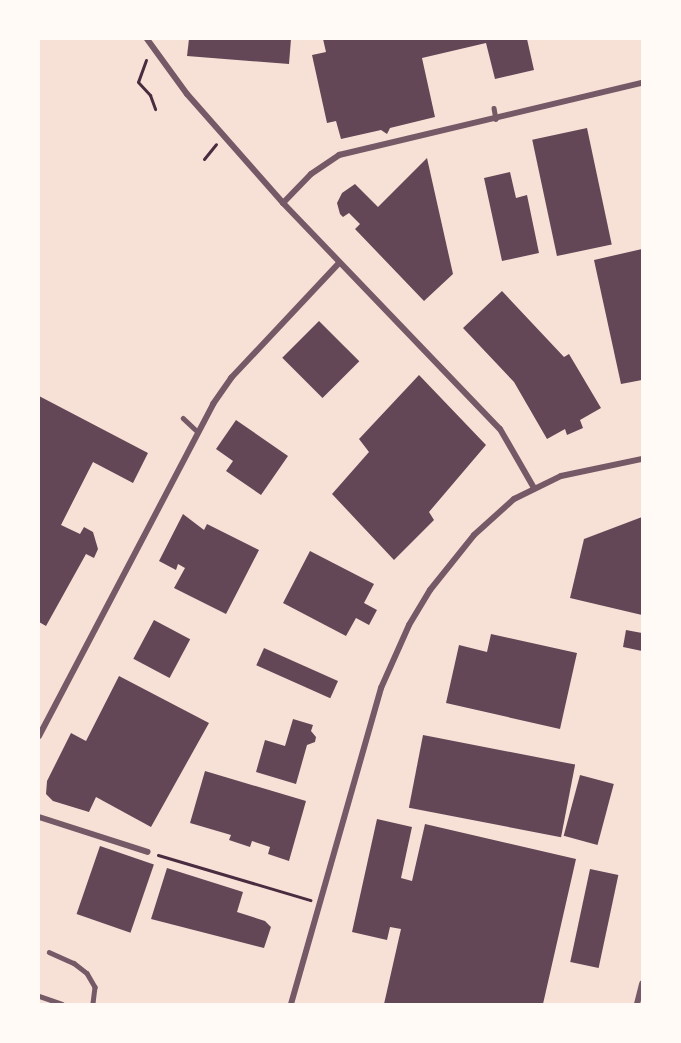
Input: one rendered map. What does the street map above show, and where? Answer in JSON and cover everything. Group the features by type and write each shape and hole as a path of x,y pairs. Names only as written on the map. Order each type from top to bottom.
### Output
{"street":[{"path":"147,39 223,135 283,203 500,429 534,488"},
{"path":"283,203 311,174 339,156 642,83"},
{"path":"39,736 196,431 231,378 339,263"},
{"path":"291,1004 318,902 381,688 409,625 474,535 514,499 534,488 590,467 642,459"},
{"path":"39,817 148,852"},
{"path":"637,1004 642,984"}],"lane":[{"path":"494,108 496,119"},
{"path":"183,418 196,431"},
{"path":"49,952 74,963 87,973 95,987 93,1004"},
{"path":"39,996 62,1004"}],"path":[{"path":"152,47 138,82 150,94 155,109"},
{"path":"204,159 223,135"},
{"path":"148,852 318,902"}],"building":[{"path":"189,39 291,39 289,64 187,56"},
{"path":"323,39 527,39 534,70 495,79 486,43 422,58 435,117 390,128 387,134 381,130 341,139 336,121 327,123 312,55 326,52"},
{"path":"587,128 612,244 557,256 532,140"},
{"path":"427,158 453,274 424,301 355,229 360,224 349,213 343,217 340,214 337,203 342,193 355,184 378,207"},
{"path":"510,172 516,198 527,195 539,253 502,261 484,178"},
{"path":"642,249 642,380 621,384 594,260"},
{"path":"502,291 564,357 569,354 601,408 580,420 583,428 567,435 565,429 547,439 514,382 463,328"},
{"path":"319,321 359,361 323,398 282,358"},
{"path":"419,375 486,445 429,512 434,520 394,560 332,494 369,452 359,439"},
{"path":"39,396 148,453 133,483 93,462 61,525 80,534 84,527 93,532 98,549 94,558 86,554 46,626 39,622"},
{"path":"236,420 288,456 261,495 226,471 233,461 216,449"},
{"path":"183,514 204,530 207,524 259,550 226,614 174,588 185,568 178,564 176,570 159,561"},
{"path":"642,517 642,615 570,598 584,539"},
{"path":"310,551 374,584 364,603 377,610 369,625 356,618 346,636 283,603"},
{"path":"154,620 190,639 170,678 133,659"},
{"path":"626,630 642,633 642,651 623,647"},
{"path":"491,634 577,653 560,729 446,703 459,645 487,652"},
{"path":"264,648 338,681 330,698 256,665"},
{"path":"119,676 209,723 151,827 96,797 89,812 53,801 46,794 47,781 71,733 86,741"},
{"path":"293,719 313,725 311,731 316,737 315,742 307,745 296,784 256,772 265,740 285,746"},
{"path":"423,735 575,765 561,837 409,808"},
{"path":"205,771 306,801 289,861 268,854 270,847 252,841 250,847 229,840 231,835 190,823"},
{"path":"580,775 614,784 598,845 564,836"},
{"path":"377,819 412,827 401,878 412,881 425,824 576,859 543,1004 384,1004 401,929 390,927 387,940 352,932"},
{"path":"100,846 154,865 130,933 77,914"},
{"path":"167,868 243,892 237,912 265,921 271,927 264,948 151,919"},
{"path":"590,869 618,875 599,968 570,962"}]}
